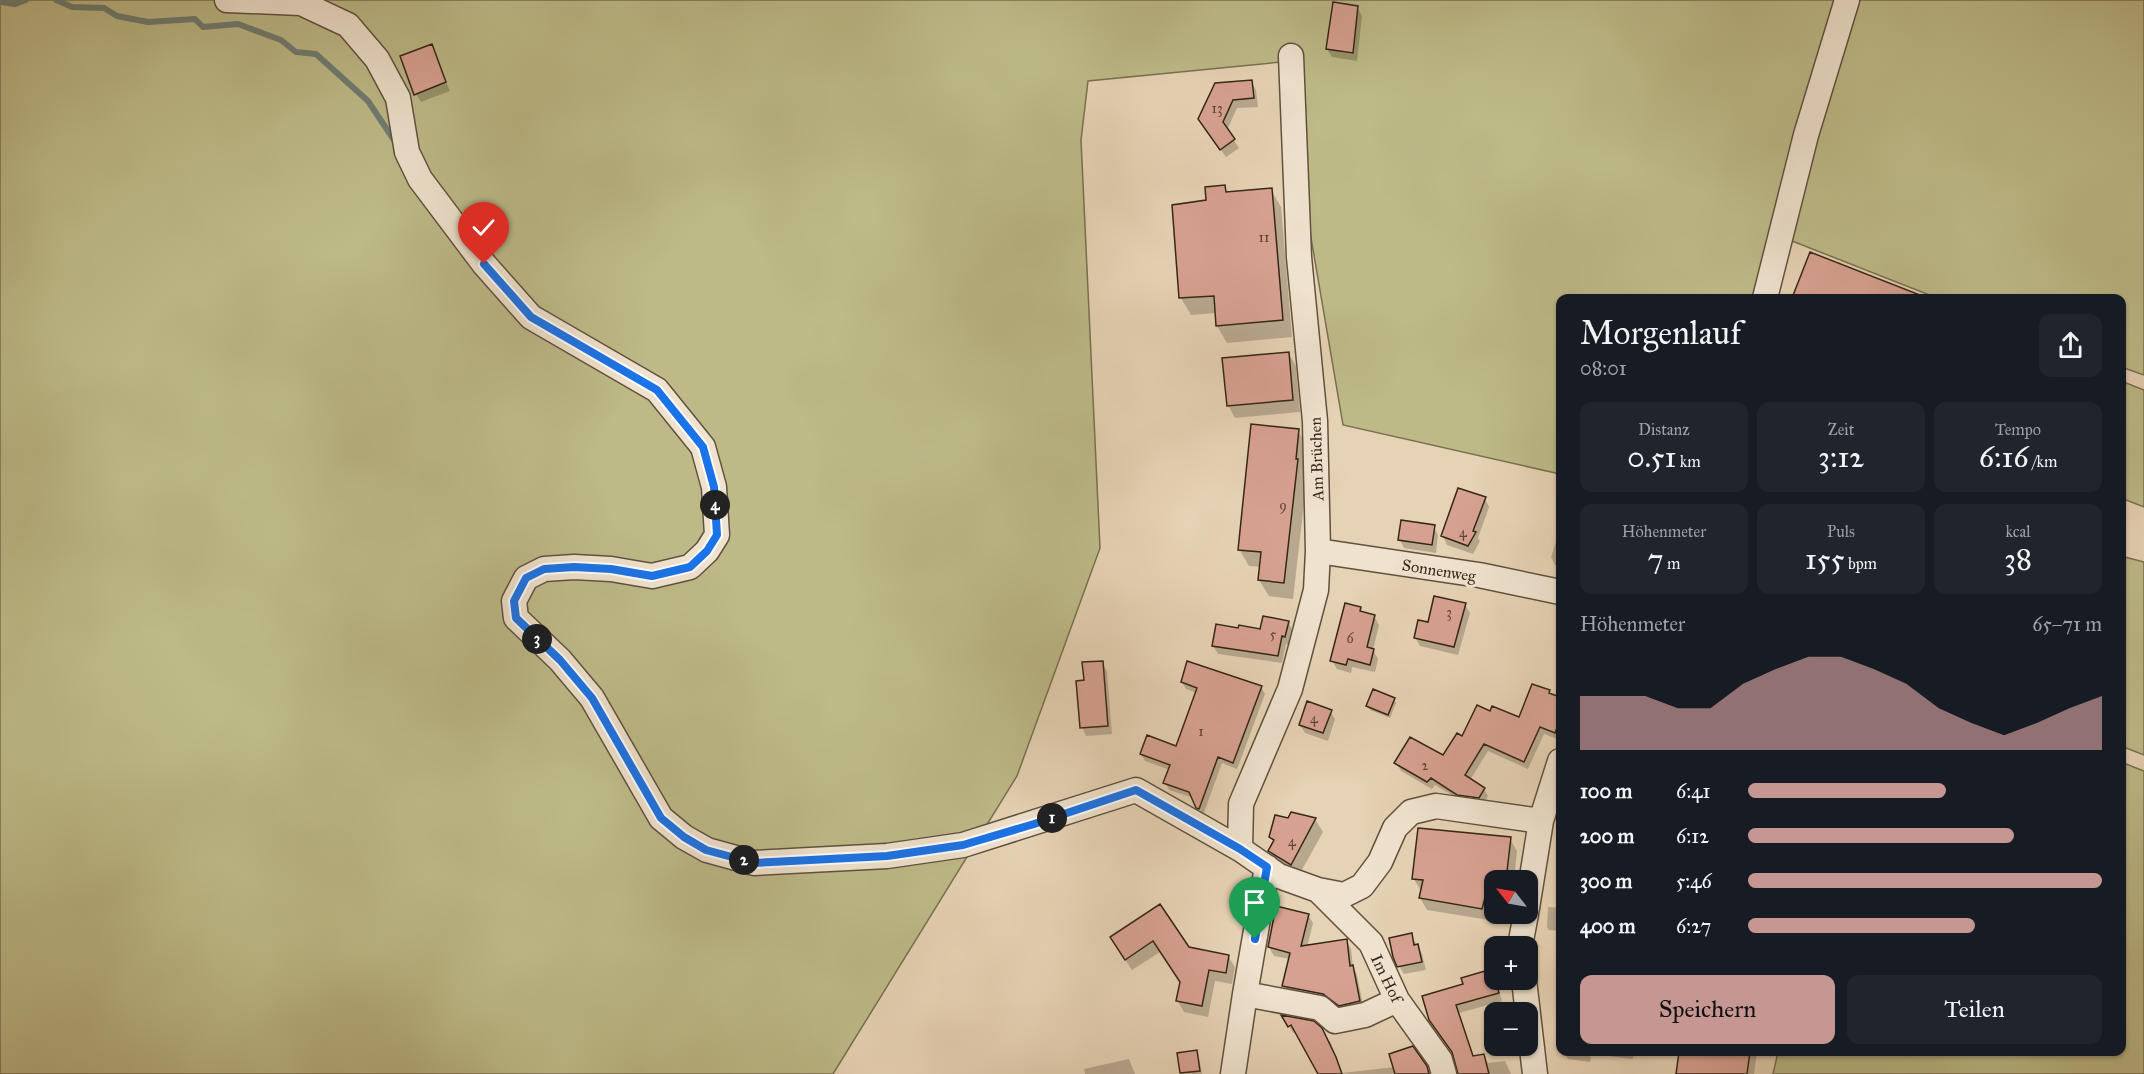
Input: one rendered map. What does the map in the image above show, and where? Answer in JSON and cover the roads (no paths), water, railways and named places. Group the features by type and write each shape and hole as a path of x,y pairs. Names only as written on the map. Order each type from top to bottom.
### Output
{"street":[{"path":"227,0 300,3 348,25 377,59 398,98 407,152 420,179 484,264 531,317 657,390 703,447 714,487 717,535 707,551 690,567 652,576 611,569 574,567 544,569 526,578 514,601 516,618 560,660 592,698 661,818 684,837 706,850 754,863 887,856 963,845 1136,790 1240,849 1279,876 1318,890 1344,895 1362,886 1380,862 1395,828 1411,812 1436,806 1541,821"},
{"path":"1766,294 1806,135 1847,0"},
{"name":"Am Brüchen","path":"1240,849 1241,804 1290,690 1316,590 1318,551 1315,421 1299,257 1290,56"},
{"name":"Sonnenweg","path":"1318,551 1479,575 1556,591"},
{"path":"1533,870 1541,821 1556,774"},
{"path":"1233,1074 1267,867"},
{"name":"Im Hof","path":"1318,890 1371,944 1397,1000 1440,1060 1444,1074"},
{"path":"1525,990 1535,1074"},
{"path":"1245,994 1320,1008 1335,1021 1365,1015 1397,1000"}],"waterway":[{"path":"0,2 15,4 26,0"},
{"path":"56,0 72,7 104,8 117,16 148,22 195,19 203,27 238,24 281,40 296,52 316,54 368,101 394,140"}]}
